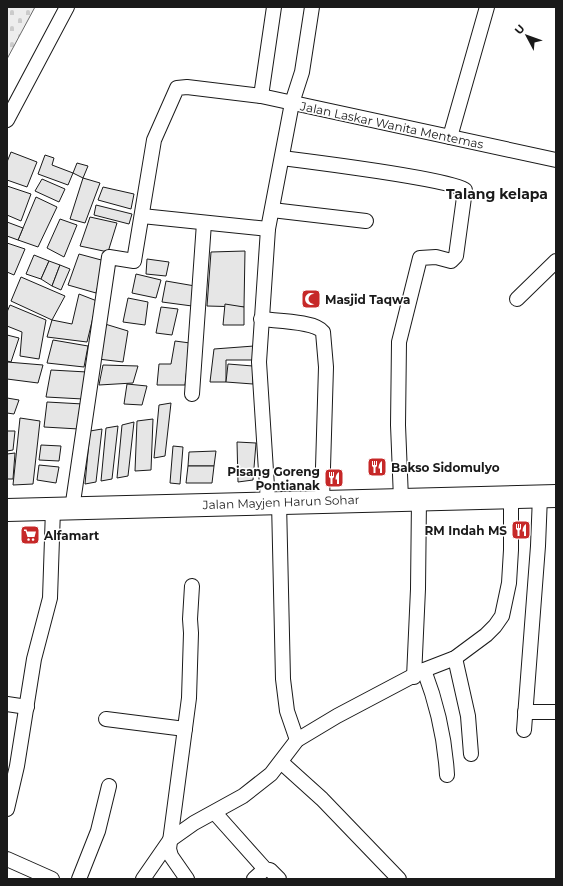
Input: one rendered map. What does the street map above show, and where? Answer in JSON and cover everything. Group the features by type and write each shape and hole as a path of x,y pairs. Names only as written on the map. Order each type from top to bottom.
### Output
{"main road":[{"name":"Jalan Mayjen Harun Sohar","path":"7,510 548,496"}],"street":[{"path":"7,120 67,7"},
{"path":"261,96 274,7"},
{"path":"7,809 17,766 34,659 50,598 63,509 109,257 134,261 154,140 177,88 187,87 261,96 292,103 302,72 312,7"},
{"path":"450,137 487,7"},
{"name":"Jalan Laskar Wanita Mentemas","path":"296,740 287,711 283,679 274,502 258,362 268,229 292,103 556,160"},
{"path":"282,158 421,178 458,186 465,190 456,256 451,261 436,257 420,258 399,342 398,425 410,499 418,589 419,674 442,730 446,752 447,775"},
{"path":"272,210 366,221"},
{"path":"142,216 268,229"},
{"path":"192,394 204,223"},
{"path":"517,299 556,260"},
{"path":"261,319 309,324 320,328 323,332 326,367 322,501"},
{"path":"143,879 170,840 194,823 215,813 243,796 271,774 296,740 360,704 419,674 455,658 486,635 502,616 509,583 512,550 511,496"},
{"path":"524,730 538,546 548,496"},
{"path":"187,879 171,856 169,849 189,698 192,586"},
{"path":"455,658 468,716 471,754"},
{"path":"7,704 27,707"},
{"path":"525,712 556,712"},
{"path":"106,719 185,729"},
{"path":"281,762 322,799 399,879"},
{"path":"79,879 98,831 109,786"},
{"path":"215,813 265,869 270,870 279,879"},
{"path":"7,859 52,879"},
{"path":"254,879 265,869"}],"green space":[{"path":"7,7 35,7 7,59"}],"building":[{"path":"11,152 37,162 27,187 7,180 7,162"},
{"path":"45,155 54,158 52,165 73,173 68,185 38,174"},
{"path":"77,163 88,166 83,178 73,173"},
{"path":"83,178 100,183 85,223 70,219"},
{"path":"42,179 65,189 59,202 35,191"},
{"path":"7,186 31,194 21,221 7,215"},
{"path":"103,187 134,194 131,209 98,200"},
{"path":"36,197 57,207 38,247 18,240"},
{"path":"96,205 132,214 129,224 94,215"},
{"path":"90,217 117,223 108,252 80,246"},
{"path":"60,219 77,225 64,257 47,248"},
{"path":"7,222 23,228 18,240 7,236"},
{"path":"7,243 25,249 14,275 7,272"},
{"path":"245,251 244,307 207,306 211,252"},
{"path":"79,254 105,261 96,293 68,285"},
{"path":"34,255 49,261 41,279 26,274"},
{"path":"147,259 169,262 166,276 146,274"},
{"path":"49,261 60,265 52,286 41,279"},
{"path":"60,265 70,269 61,290 52,286"},
{"path":"136,274 161,280 156,298 132,293"},
{"path":"21,277 65,296 52,320 11,301"},
{"path":"166,281 195,286 192,306 162,302"},
{"path":"79,294 97,301 87,342 47,337 52,320 72,324"},
{"path":"128,298 148,302 145,325 123,322"},
{"path":"225,304 244,307 244,325 223,325"},
{"path":"10,305 46,320 39,359 20,356 22,332 7,326 7,312"},
{"path":"161,307 178,309 172,335 156,333"},
{"path":"105,324 128,331 123,362 98,359"},
{"path":"7,335 19,338 11,362 7,361"},
{"path":"53,340 88,346 84,367 47,363"},
{"path":"175,341 190,343 185,385 157,385 159,364 171,364"},
{"path":"254,346 254,360 226,360 226,382 210,382 214,349"},
{"path":"7,362 43,365 38,383 7,379"},
{"path":"228,364 253,366 253,384 226,382"},
{"path":"103,365 138,366 133,383 99,385"},
{"path":"51,370 87,372 83,399 46,397"},
{"path":"127,384 147,386 142,405 124,404"},
{"path":"7,398 19,400 14,414 7,413"},
{"path":"47,402 83,404 79,429 44,427"},
{"path":"171,403 165,456 154,458 159,405"},
{"path":"20,418 40,421 33,484 13,485"},
{"path":"153,419 151,470 135,471 137,421"},
{"path":"134,422 128,476 117,478 122,425"},
{"path":"118,426 112,479 101,481 106,428"},
{"path":"102,429 96,482 85,484 90,431"},
{"path":"7,431 15,431 13,450 7,451"},
{"path":"237,442 256,443 253,480 238,482"},
{"path":"41,445 61,446 59,461 39,460"},
{"path":"173,446 183,447 180,484 170,483"},
{"path":"216,451 214,466 188,466 189,452"},
{"path":"15,453 13,479 7,479 7,454"},
{"path":"39,465 59,467 56,483 37,480"},
{"path":"188,466 214,466 212,483 186,483"}],"place":[{"name":"Masjid Taqwa","path":"311,299"},
{"name":"Bakso Sidomulyo","path":"377,467"},
{"name":"Pisang Goreng Pontianak","path":"334,478"},
{"name":"RM Indah MS","path":"521,530"},
{"name":"Alfamart","path":"30,535"}],"district":[{"name":"Talang kelapa","path":"497,194"}]}
